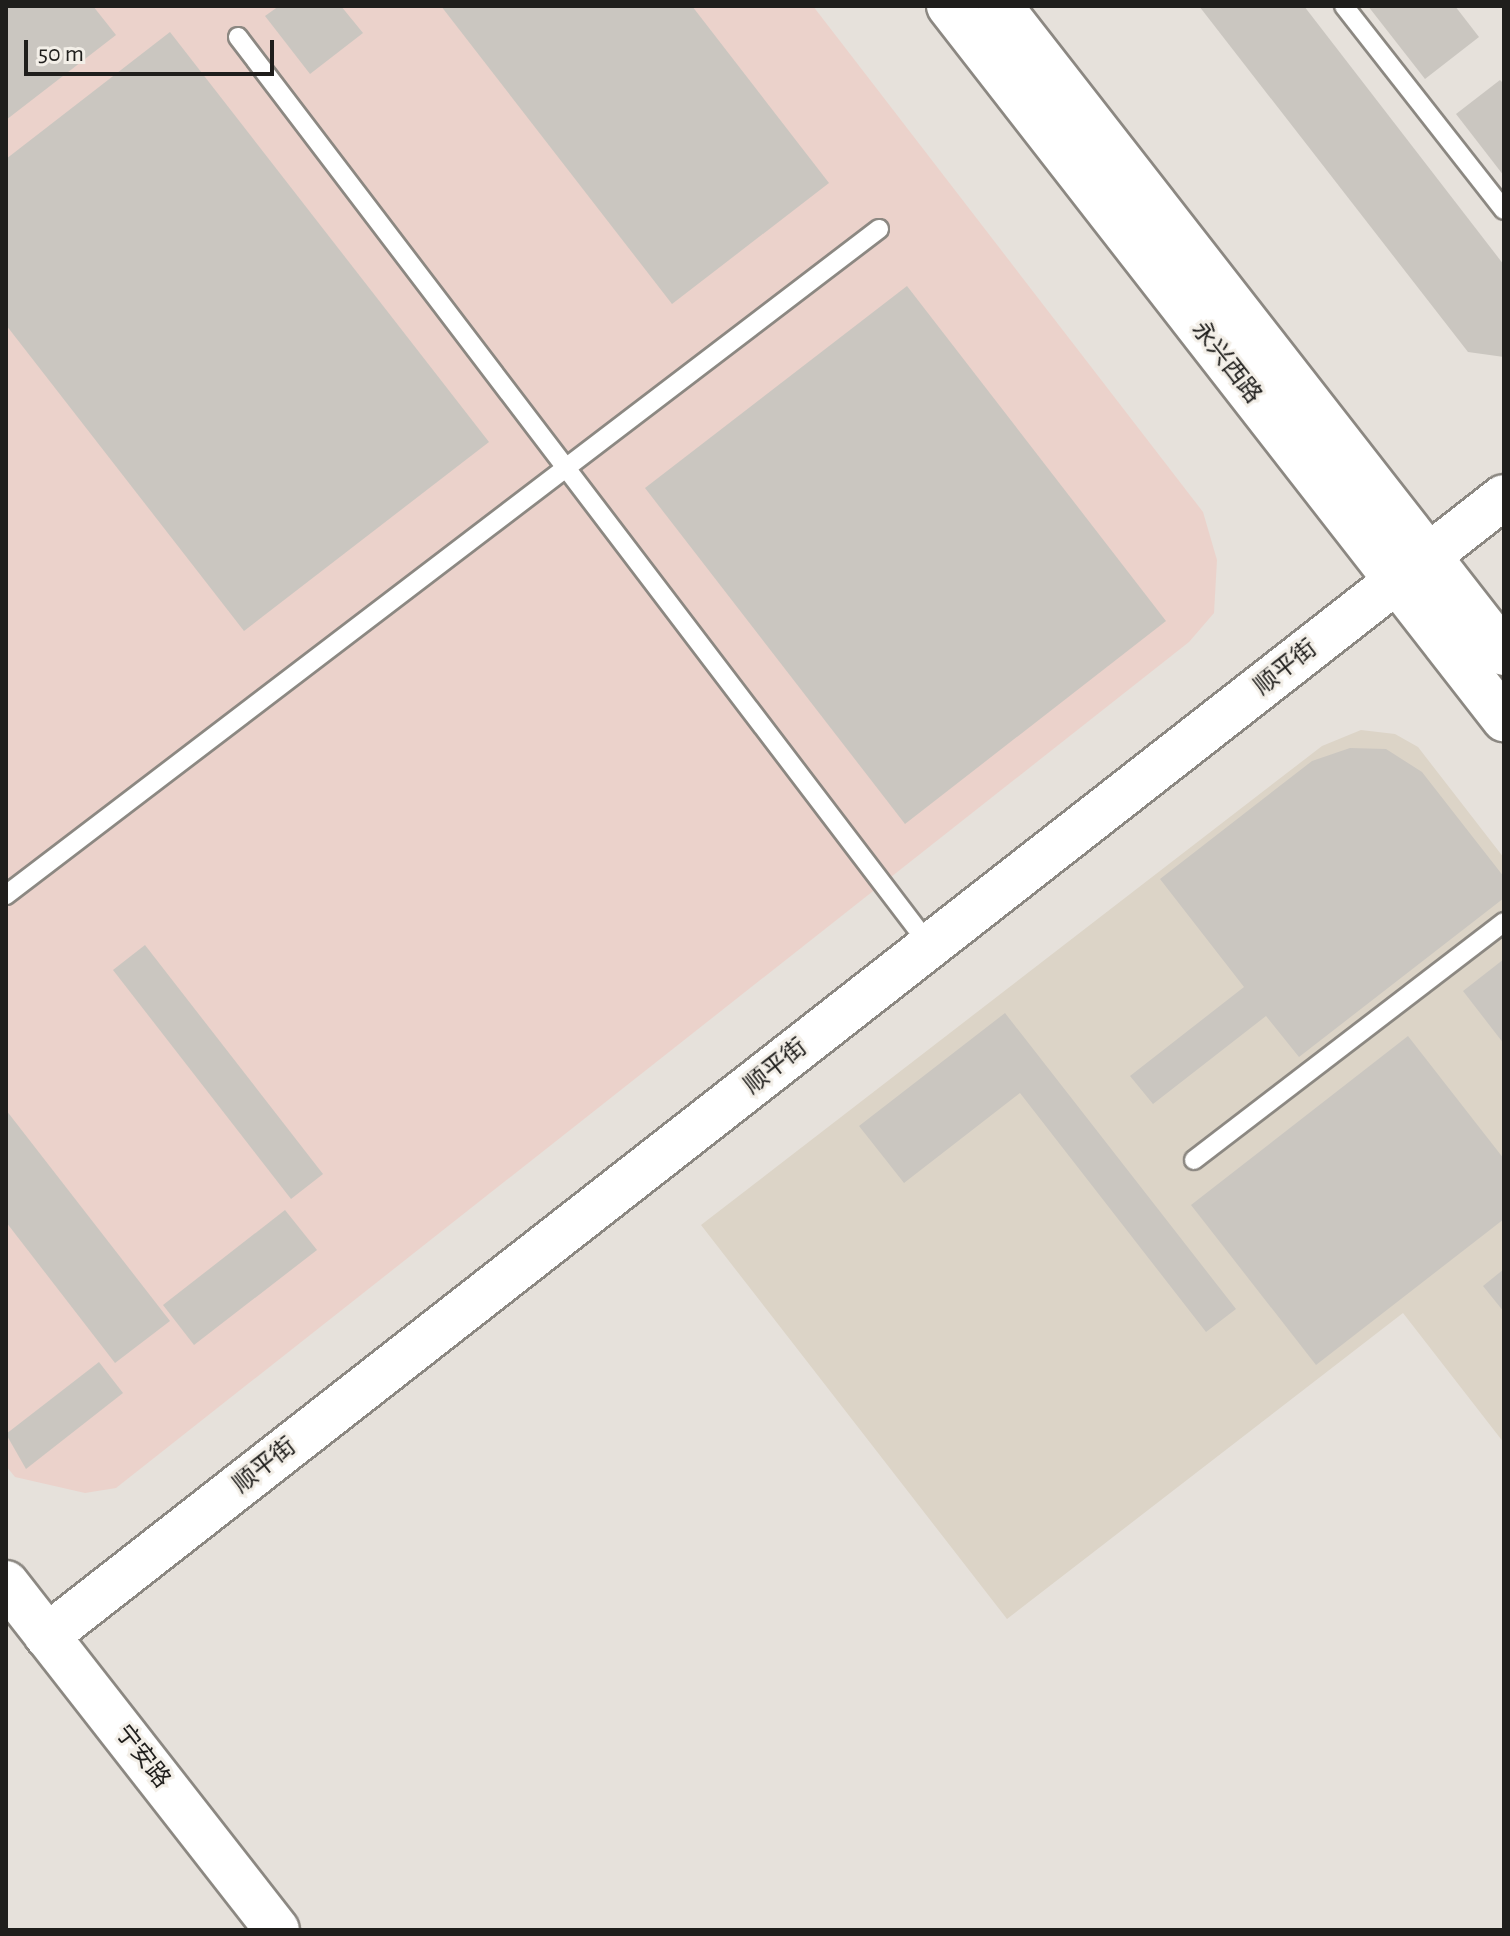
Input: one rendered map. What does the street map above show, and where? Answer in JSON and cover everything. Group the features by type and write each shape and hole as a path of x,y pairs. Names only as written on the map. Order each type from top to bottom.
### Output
{"street":[{"name":"永兴西路","path":"949,6 1412,568 1504,653"},
{"name":"永兴西路","path":"1000,6 1412,568 1504,719"},
{"name":"顺平街","path":"47,1636 1504,497"},
{"name":"宁安路","path":"6,1583 277,1930"}],"lane":[{"path":"1344,6 1504,210"},
{"path":"238,37 930,946"},
{"path":"6,895 879,229"},
{"path":"1194,1160 1504,922"}],"shaded area":[{"path":"6,6 813,6 1203,512 1217,560 1214,613 1189,642 116,1488 85,1493 15,1477 6,1466"},
{"path":"1361,730 1395,734 1418,747 1504,858 1504,1443 1403,1313 1007,1619 701,1225 1322,746"}],"building":[{"path":"6,6 93,6 116,35 6,120"},
{"path":"279,6 341,6 363,33 310,74 265,16"},
{"path":"441,6 692,6 829,183 672,304"},
{"path":"1199,6 1304,6 1504,265 1504,357 1468,352"},
{"path":"1368,6 1455,6 1479,37 1425,79"},
{"path":"170,32 489,442 244,631 6,325 6,159"},
{"path":"1500,80 1504,84 1504,176 1456,114"},
{"path":"907,286 1166,621 905,824 645,488"},
{"path":"1350,748 1386,749 1422,772 1504,877 1504,898 1299,1057 1266,1016 1153,1104 1130,1076 1244,987 1160,879 1312,761"},
{"path":"145,945 323,1174 291,1199 113,970"},
{"path":"1504,959 1504,1044 1463,991"},
{"path":"1005,1013 1236,1309 1206,1332 1020,1093 904,1183 859,1126"},
{"path":"1408,1036 1504,1159 1504,1219 1316,1365 1191,1205"},
{"path":"6,1110 170,1321 115,1363 6,1222"},
{"path":"285,1210 317,1250 194,1345 163,1305"},
{"path":"1504,1269 1504,1312 1483,1286"},
{"path":"99,1362 123,1393 26,1469 6,1434"}]}
